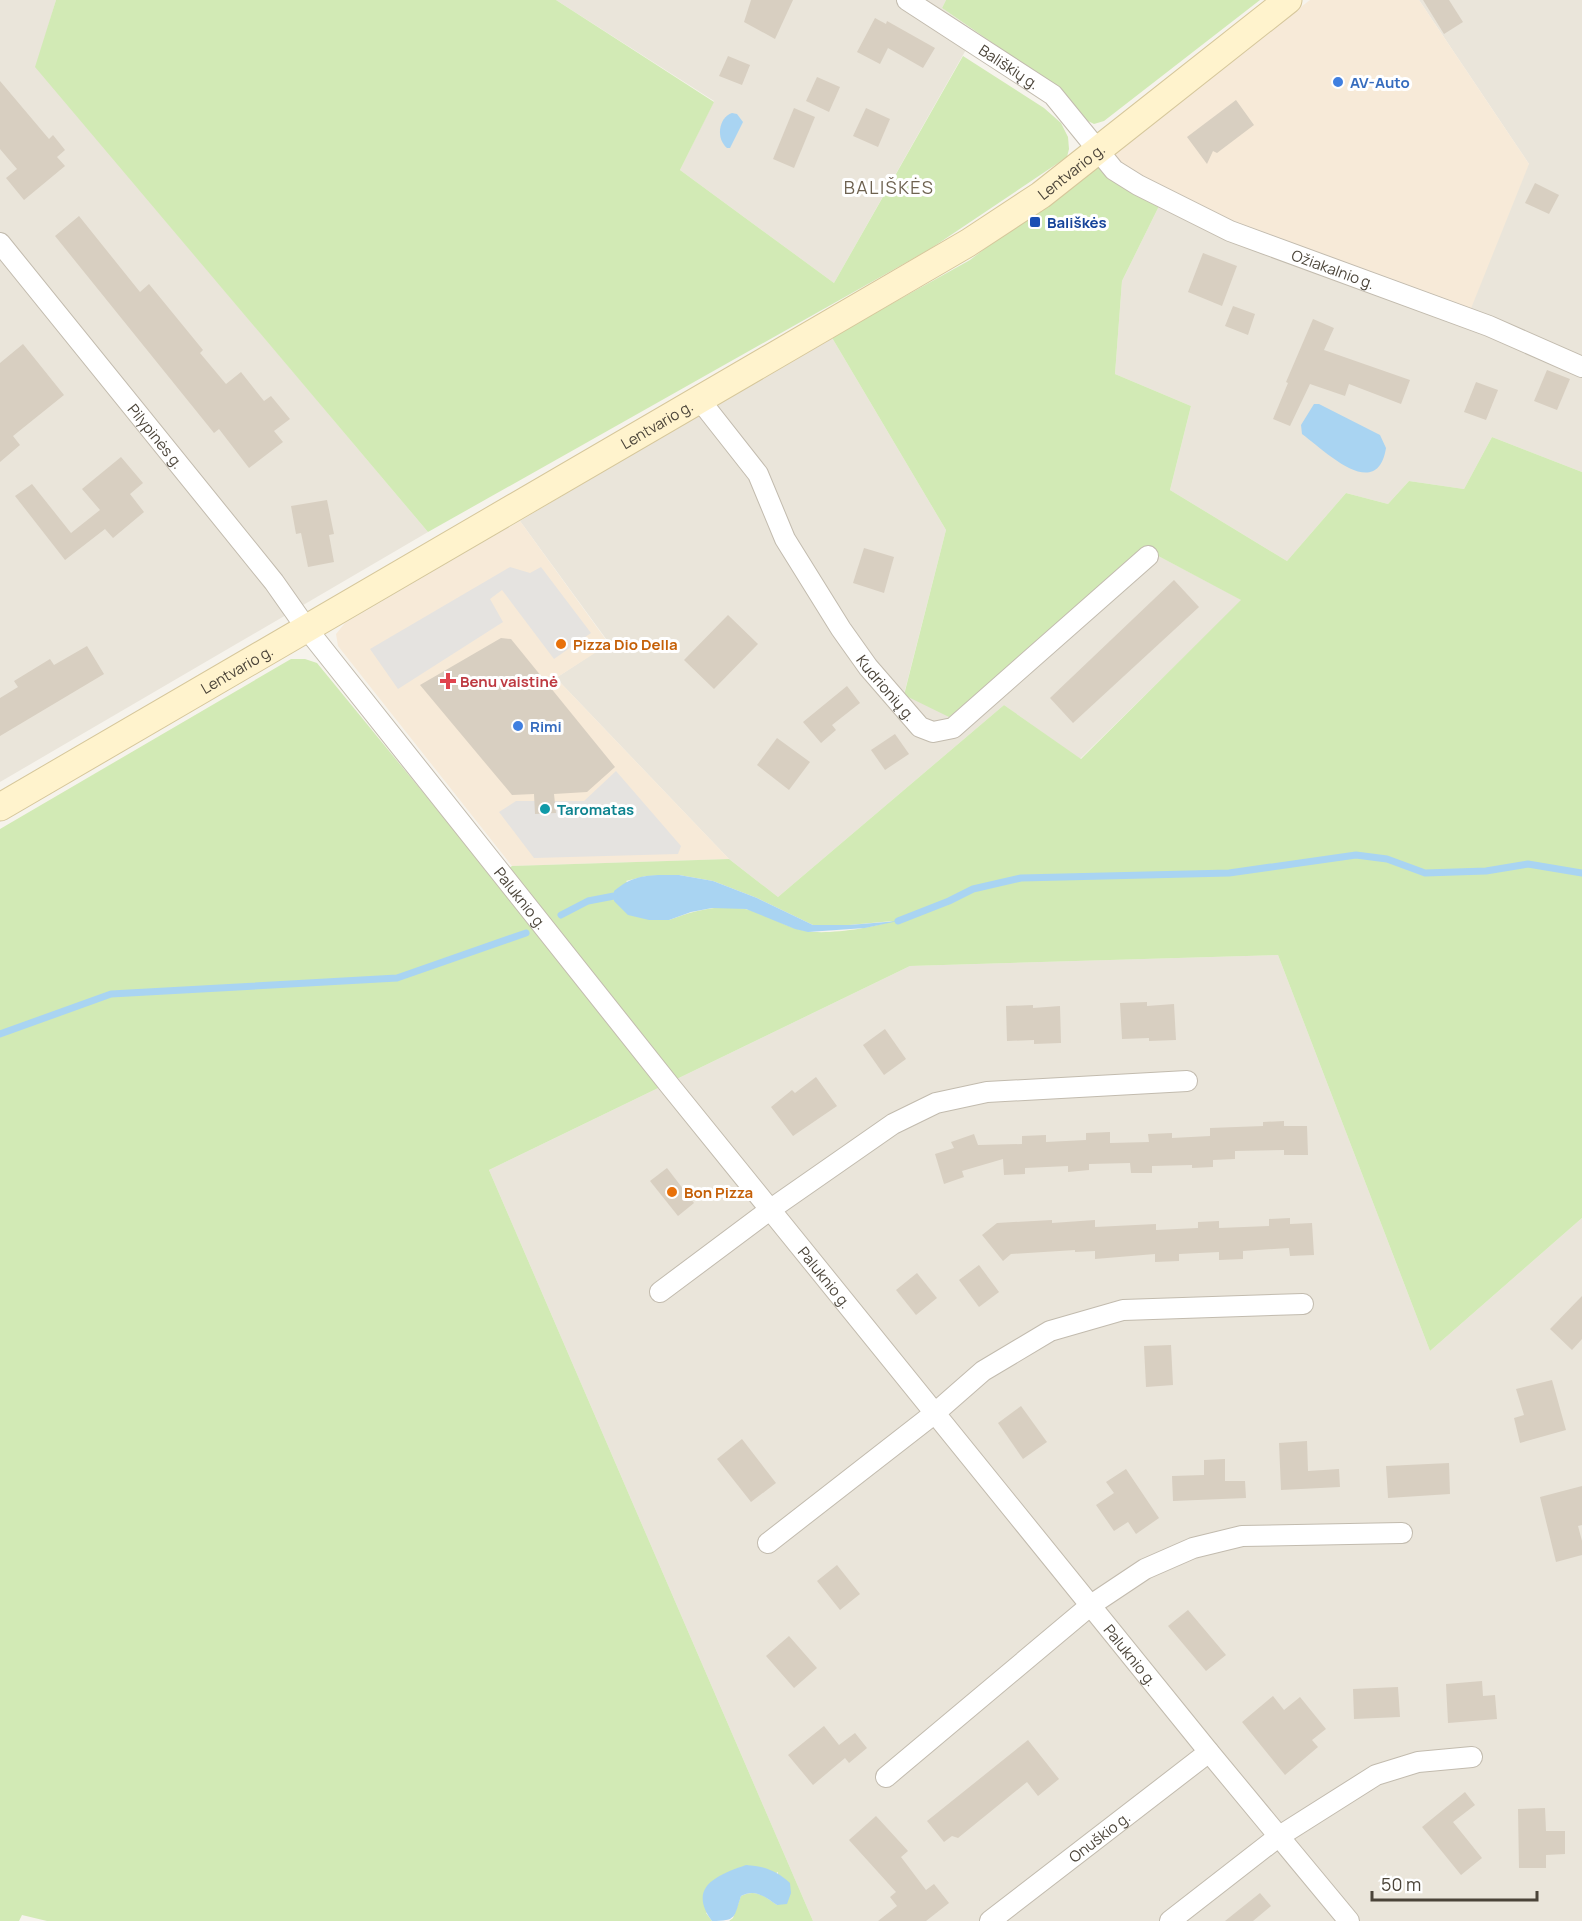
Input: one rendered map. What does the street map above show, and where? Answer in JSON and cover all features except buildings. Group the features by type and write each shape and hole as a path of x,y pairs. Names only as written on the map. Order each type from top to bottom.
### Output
{"main road":[{"name":"Lentvario g.","path":"0,807 968,243 1041,195 1288,0"}],"street":[{"name":"Bališkių g.","path":"907,0 1053,95 1097,150"},
{"name":"Ožiakalnio g.","path":"1097,150 1114,170 1138,185 1230,231 1488,326 1582,367"},
{"name":"Pilypinės g.","path":"0,243 274,582 307,629"},
{"name":"Kudrionių g.","path":"699,399 758,474 785,539 841,629 868,667 920,727 933,732 953,728 1148,556"},
{"name":"Paluknio g.","path":"307,629 935,1413 1278,1837 1349,1921"},
{"path":"660,1292 771,1209 893,1124 936,1103 987,1092 1187,1081"},
{"path":"768,1543 935,1413 983,1371 1050,1331 1123,1310 1303,1304"},
{"path":"886,1777 1091,1605 1145,1569 1193,1548 1242,1536 1402,1533"},
{"name":"Onuškio g.","path":"990,1921 1209,1752"},
{"path":"1170,1921 1278,1837 1376,1775 1418,1762 1472,1757"}],"shaded area":[{"path":"0,0 56,0 36,67 428,532 0,782"},
{"path":"556,0 946,0 942,8 976,32 834,283 680,170 714,101"},
{"name":"AV-Auto","path":"1310,0 1419,0 1529,164 1470,311 1161,202 1095,165"},
{"path":"1419,0 1582,0 1582,472 1492,437 1464,489 1409,481 1388,504 1346,493 1287,561 1170,490 1191,406 1115,374 1122,281 1161,202 1529,164"},
{"path":"831,336 946,530 904,694 1147,550 1242,600 1080,759 1004,705 778,897 729,859 556,678 609,643 520,521"},
{"path":"520,521 609,644 556,678 729,859 512,866 338,646 336,634 345,623"},
{"path":"510,567 530,573 541,567 591,633 554,659 502,590 490,599 503,622 398,689 370,649"},
{"path":"616,771 681,846 678,854 534,858 499,812 516,801 584,801"},
{"path":"1278,955 1430,1351 1582,1218 1582,1921 813,1921 489,1170 910,966"}],"green space":[{"path":"56,0 556,0 714,102 680,170 834,283 963,56 1044,108 1061,123 1068,137 1069,149 1067,157 930,249 428,532 35,67"},
{"path":"946,0 1260,0 1104,121 1094,124 1088,121 1052,84 942,8"},
{"path":"1095,165 1161,202 1122,281 1115,374 1191,406 1170,490 1287,561 1346,493 1388,504 1409,481 1464,489 1492,437 1582,472 1582,1218 1430,1351 1278,955 910,966 489,1170 813,1921 729,1921 733,1918 741,1896 746,1894 760,1894 777,1905 778,1872 706,1913 712,1921 47,1921 22,1915 19,1921 0,1921 0,829 291,659 305,659 317,663 494,879 512,866 729,859 778,897 1004,705 1081,759 1241,600 1147,550 949,717 904,695 946,530 831,336 970,260","holes":["679,875 713,881 757,898 813,925 893,921 850,930 815,932 791,927 753,911 725,907 697,911 669,920 626,881 646,876"]}],"water":[{"path":"732,113 737,114 743,122 730,148 727,148 721,139 720,129 724,119"},
{"path":"1314,404 1319,404 1380,435 1386,448 1381,464 1372,471 1362,472 1349,468 1302,434 1301,425"},
{"path":"652,875 679,875 713,881 757,898 813,925 898,921 865,928 808,932 746,909 712,908 669,920 649,920 628,915 614,901 614,891 629,881"},
{"path":"746,1865 770,1870 790,1883 791,1893 787,1904 777,1905 760,1894 746,1894 741,1896 737,1909 730,1919 712,1921 705,1909 704,1891 716,1878"}],"waterway":[{"path":"898,921 973,889 1021,878 1229,873 1356,855 1387,859 1425,873 1486,871 1528,864 1582,873"},
{"path":"561,915 588,901 614,896"},
{"path":"0,1034 111,994 397,978 526,933"}],"place":[{"name":"AV-Auto","path":"1338,82"},
{"name":"Bališkės","path":"1035,222"},
{"name":"Pizza Dio Della","path":"561,644"},
{"name":"Benu vaistinė","path":"448,681"},
{"name":"Rimi","path":"518,726"},
{"name":"Taromatas","path":"545,809"},
{"name":"Bon Pizza","path":"672,1192"}],"district":[{"name":"BALIŠKĖS","path":"889,187"}]}
